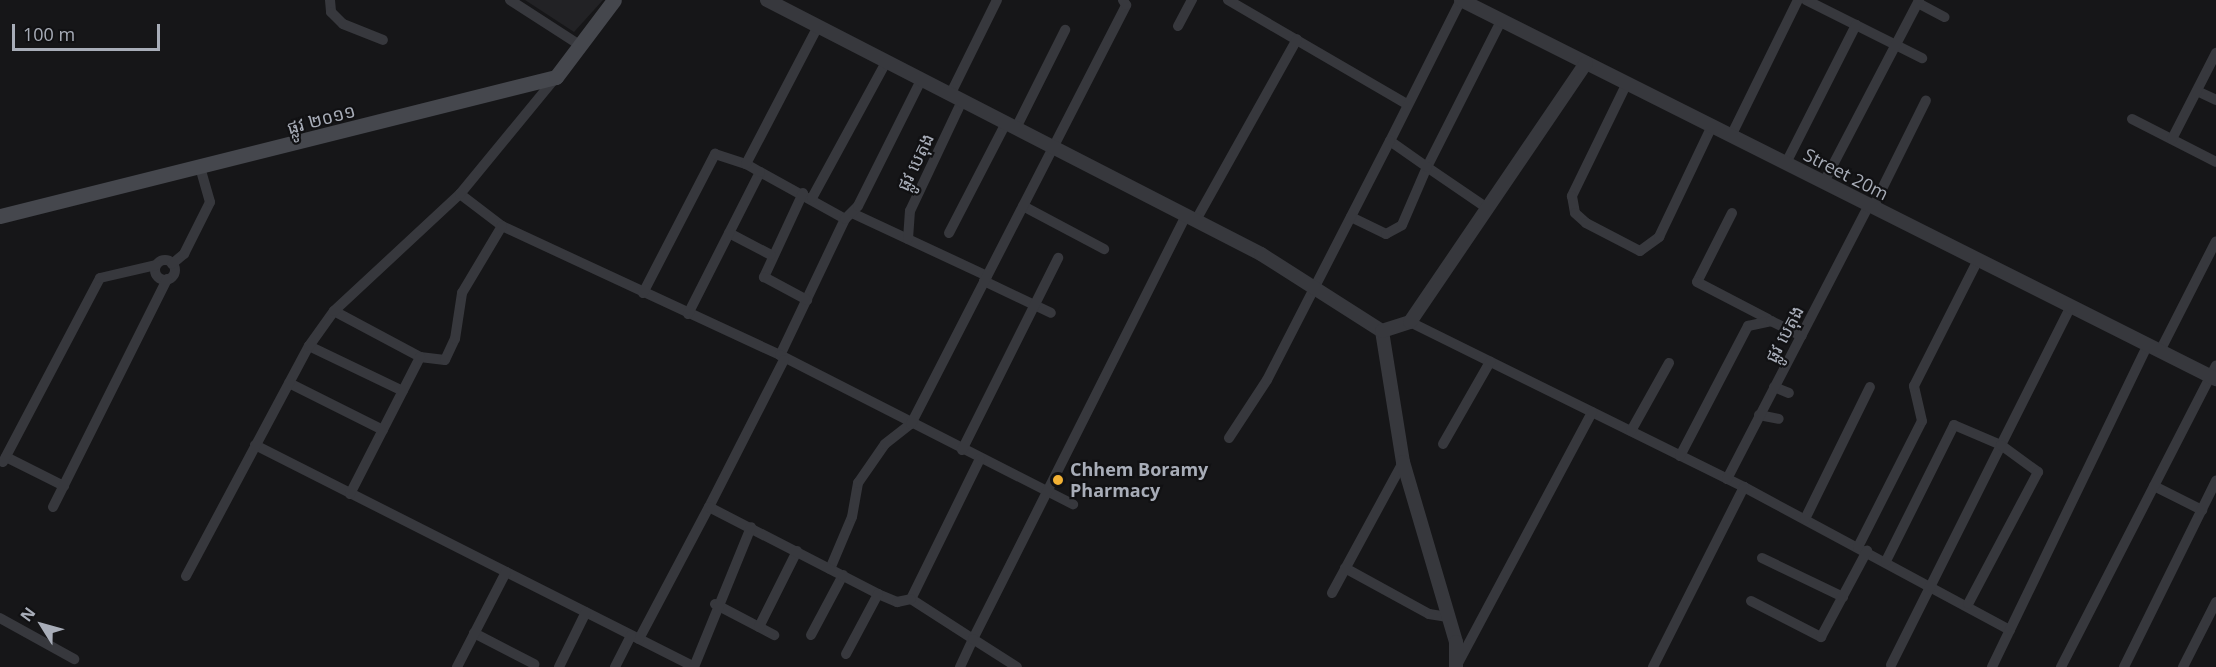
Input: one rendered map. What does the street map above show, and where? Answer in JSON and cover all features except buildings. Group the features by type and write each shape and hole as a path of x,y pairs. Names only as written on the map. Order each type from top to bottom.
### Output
{"main road":[{"path":"556,77 614,0"},
{"name":"ផ្លូវ ២០១១","path":"0,216 200,168 556,77"}],"street":[{"path":"330,0 331,12 343,24 383,40"},
{"path":"510,0 580,46"},
{"path":"767,0 785,4 818,26 886,62 1191,217 1315,286 1382,331 1403,462 1448,617 1456,667"},
{"name":"ផ្លូវ បេតុង","path":"908,239 910,211 997,0"},
{"path":"830,569 852,517 858,483 885,444 911,424 1126,5 1123,0"},
{"path":"1178,26 1192,0"},
{"path":"1228,0 1405,103"},
{"path":"1229,438 1268,380 1390,141 1405,103 1461,0"},
{"name":"Street 20m","path":"1461,0 2154,348 2214,374"},
{"path":"1731,136 1798,0"},
{"path":"1806,0 1922,58"},
{"path":"1824,182 1919,1 1944,17"},
{"path":"1351,218 1386,234 1396,231 1501,21"},
{"path":"1786,164 1856,25"},
{"path":"746,164 818,26"},
{"path":"949,232 1065,30"},
{"path":"960,667 1047,490 1191,217 1297,39"},
{"path":"2172,140 2216,53"},
{"path":"807,300 764,277 771,255 886,62"},
{"path":"1382,331 1410,322 1586,63"},
{"path":"186,576 309,346 334,311 460,194 556,77"},
{"path":"615,667 635,638 709,507 807,300 921,80"},
{"path":"1627,83 1572,196 1575,213 1586,223 1640,251 1659,237 1712,126"},
{"path":"2197,91 2216,100"},
{"name":"ផ្លូវ បេតុង","path":"1727,479 1926,100"},
{"path":"2132,119 2216,162"},
{"path":"1390,141 1487,208"},
{"path":"643,293 715,154 746,164 849,216 908,239 1051,314"},
{"path":"172,264 184,254 210,201 200,168"},
{"path":"688,314 760,172"},
{"path":"460,194 502,226 782,357 962,450 1073,504"},
{"path":"1023,206 1104,249"},
{"path":"1731,213 1698,282 1802,336"},
{"path":"334,311 420,357 448,357 462,293 502,226"},
{"path":"729,233 771,255"},
{"path":"1992,667 2154,348 2216,241"},
{"path":"962,450 1058,258"},
{"path":"64,486 4,459 100,278 156,265 164,260 172,264"},
{"path":"1750,602 1821,638 1922,421 1914,386 1978,260"},
{"path":"53,507 167,279 174,273 172,264"},
{"path":"156,265 158,277 167,279"},
{"path":"1891,665 1930,583 2071,306"},
{"path":"1680,456 1737,341 1758,320 1771,321"},
{"path":"1410,322 1744,487 1968,603 2010,630"},
{"path":"309,346 402,391"},
{"path":"350,494 420,357"},
{"path":"1443,444 1490,362"},
{"path":"1631,431 1669,363"},
{"path":"2061,667 2214,374"},
{"path":"289,383 383,430"},
{"path":"1774,387 1789,393"},
{"path":"1805,519 1870,387"},
{"path":"1456,667 1592,412"},
{"path":"1759,415 1779,419"},
{"path":"1886,561 1953,425 2001,445 2038,472 1968,603"},
{"path":"255,445 694,667 715,604 751,527"},
{"path":"911,599 980,459"},
{"path":"1332,593 1403,462"},
{"path":"2124,667 2216,481"},
{"path":"2154,486 2202,510"},
{"path":"1653,667 1744,487"},
{"path":"709,507 878,594 897,602 911,599 1020,666"},
{"path":"759,627 797,551"},
{"path":"1762,558 1842,597"},
{"path":"1345,568 1429,614 1448,617"},
{"path":"457,667 506,572"},
{"path":"811,635 843,575"},
{"path":"846,654 878,594"},
{"path":"2183,667 2216,603"},
{"path":"715,604 774,635"},
{"path":"559,667 586,612"},
{"path":"0,618 74,659"},
{"path":"474,633 534,664"}],"shaded area":[{"path":"525,0 603,0 574,32"}],"place":[{"name":"Chhem Boramy Pharmacy","path":"1058,480"}]}
